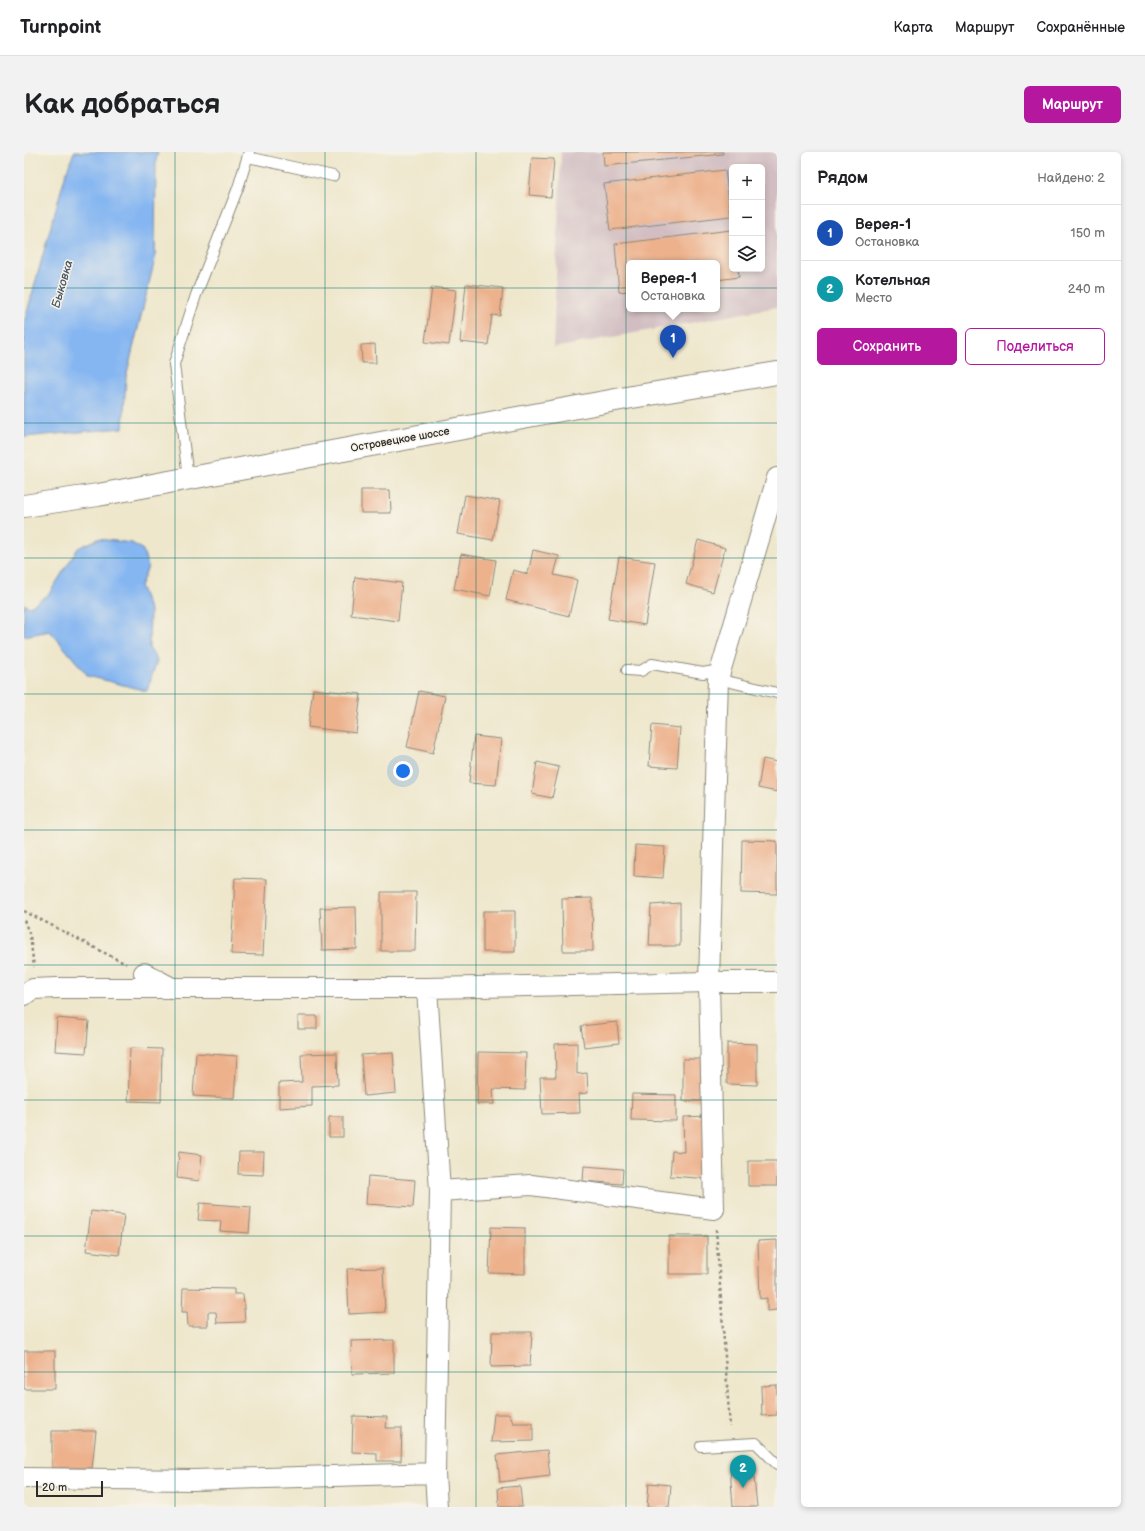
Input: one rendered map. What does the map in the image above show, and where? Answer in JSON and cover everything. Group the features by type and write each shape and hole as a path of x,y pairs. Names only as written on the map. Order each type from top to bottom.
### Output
{"main road":[{"name":"Островецкое шоссе","path":"24,506 188,478 632,397 777,373"}],"street":[{"path":"440,1191 531,1185 714,1209 709,982 719,674 777,478"},
{"path":"144,973 172,988"},
{"path":"28,992 57,988 427,988 777,982"},
{"path":"427,988 440,1191 436,1473 437,1507"},
{"path":"24,1478 194,1480 436,1473"}],"lane":[{"path":"188,478 174,364 196,295 238,188 248,154 333,176"},
{"path":"627,670 641,671 652,664 703,673 719,674 777,693"},
{"path":"701,1446 756,1442 777,1464"}],"path":[{"path":"24,911 144,973"},
{"path":"24,920 30,936 34,968 28,992"},
{"path":"714,1209 731,1444"}],"shaded area":[{"path":"561,152 777,152 777,307 553,348"}],"water":[{"name":"Быковка","path":"74,152 158,152 156,160 155,259 126,377 123,428 24,437 24,323 65,176"},
{"path":"98,539 132,543 143,550 148,567 140,586 150,611 149,648 157,660 147,691 88,676 50,631 24,636 24,604 30,607 49,594 78,548"}],"building":[{"path":"603,152 723,152 723,154 604,166"},
{"path":"532,158 554,159 551,197 529,195"},
{"path":"725,170 729,201 729,216 610,230 604,184"},
{"path":"729,230 729,272 738,272 739,277 720,280 720,260 626,260 626,291 619,292 615,244"},
{"path":"466,284 503,288 500,316 492,315 488,345 460,342"},
{"path":"432,287 456,290 449,345 425,342"},
{"path":"375,344 376,363 362,363 361,345"},
{"path":"361,490 390,490 391,513 361,513"},
{"path":"465,495 500,501 493,540 458,534"},
{"path":"698,540 725,548 713,592 686,584"},
{"path":"533,550 559,556 554,575 577,580 569,616 506,600 513,570 528,574"},
{"path":"461,554 496,560 490,596 454,589"},
{"path":"619,557 655,562 645,625 608,619"},
{"path":"355,577 402,583 398,621 351,615"},
{"path":"313,689 361,694 356,733 308,727"},
{"path":"419,691 445,696 433,753 407,747"},
{"path":"652,725 680,728 677,768 649,766"},
{"path":"474,736 501,739 496,785 469,783"},
{"path":"763,759 777,762 777,792 758,788"},
{"path":"537,762 559,767 552,798 532,794"},
{"path":"742,840 777,841 777,894 741,893"},
{"path":"635,845 665,847 663,878 634,876"},
{"path":"235,878 267,879 263,955 231,954"},
{"path":"381,892 416,892 415,951 381,951"},
{"path":"592,898 593,951 563,951 562,899"},
{"path":"680,903 680,946 649,946 651,905"},
{"path":"356,907 357,949 322,950 320,908"},
{"path":"483,911 515,911 515,952 483,952"},
{"path":"298,1016 317,1016 317,1029 298,1029"},
{"path":"57,1018 89,1021 86,1053 55,1051"},
{"path":"617,1022 619,1043 584,1047 581,1026"},
{"path":"577,1043 577,1074 587,1073 588,1093 579,1094 580,1113 542,1114 540,1077 556,1077 555,1044"},
{"path":"727,1043 757,1044 757,1085 727,1084"},
{"path":"130,1048 162,1049 161,1102 128,1101"},
{"path":"478,1052 526,1053 525,1090 493,1089 494,1104 477,1104"},
{"path":"196,1053 237,1056 234,1098 193,1096"},
{"path":"337,1053 338,1085 312,1086 312,1106 279,1108 279,1083 302,1082 301,1054"},
{"path":"393,1053 396,1093 364,1096 361,1055"},
{"path":"683,1059 708,1059 708,1101 683,1101"},
{"path":"632,1094 676,1095 676,1121 631,1120"},
{"path":"707,1116 711,1179 670,1176 672,1151 684,1152 683,1117"},
{"path":"329,1117 343,1117 343,1137 329,1137"},
{"path":"179,1152 202,1155 199,1181 177,1178"},
{"path":"239,1152 264,1152 263,1175 238,1174"},
{"path":"748,1161 777,1161 777,1186 748,1186"},
{"path":"584,1166 623,1169 622,1184 583,1181"},
{"path":"368,1176 415,1180 413,1207 366,1204"},
{"path":"200,1203 251,1207 249,1233 220,1231 221,1221 198,1220"},
{"path":"91,1211 124,1215 119,1255 86,1251"},
{"path":"491,1227 525,1228 525,1274 489,1273"},
{"path":"669,1236 707,1236 707,1274 669,1274"},
{"path":"777,1240 777,1310 767,1311 767,1298 760,1299 758,1241"},
{"path":"383,1268 385,1312 349,1314 347,1269"},
{"path":"183,1288 234,1289 234,1294 243,1294 245,1322 217,1323 216,1312 208,1312 208,1326 188,1326 187,1312 182,1312"},
{"path":"492,1332 532,1332 530,1366 491,1367"},
{"path":"394,1340 394,1373 352,1374 351,1341"},
{"path":"24,1351 55,1351 55,1389 24,1389"},
{"path":"777,1385 777,1415 762,1416 761,1386"},
{"path":"494,1414 510,1414 513,1423 533,1423 533,1441 491,1442"},
{"path":"353,1416 387,1417 386,1428 402,1428 401,1461 377,1461 377,1453 352,1452"},
{"path":"52,1431 96,1431 92,1468 52,1468"},
{"path":"547,1450 550,1476 500,1482 497,1455"},
{"path":"753,1467 757,1507 733,1507 730,1468"},
{"path":"649,1483 671,1485 669,1507 647,1507"},
{"path":"520,1486 522,1507 499,1507 498,1488"}],"place":[{"name":"Верея-1","path":"673,358"},
{"name":"Котельная","path":"743,1488"}]}
